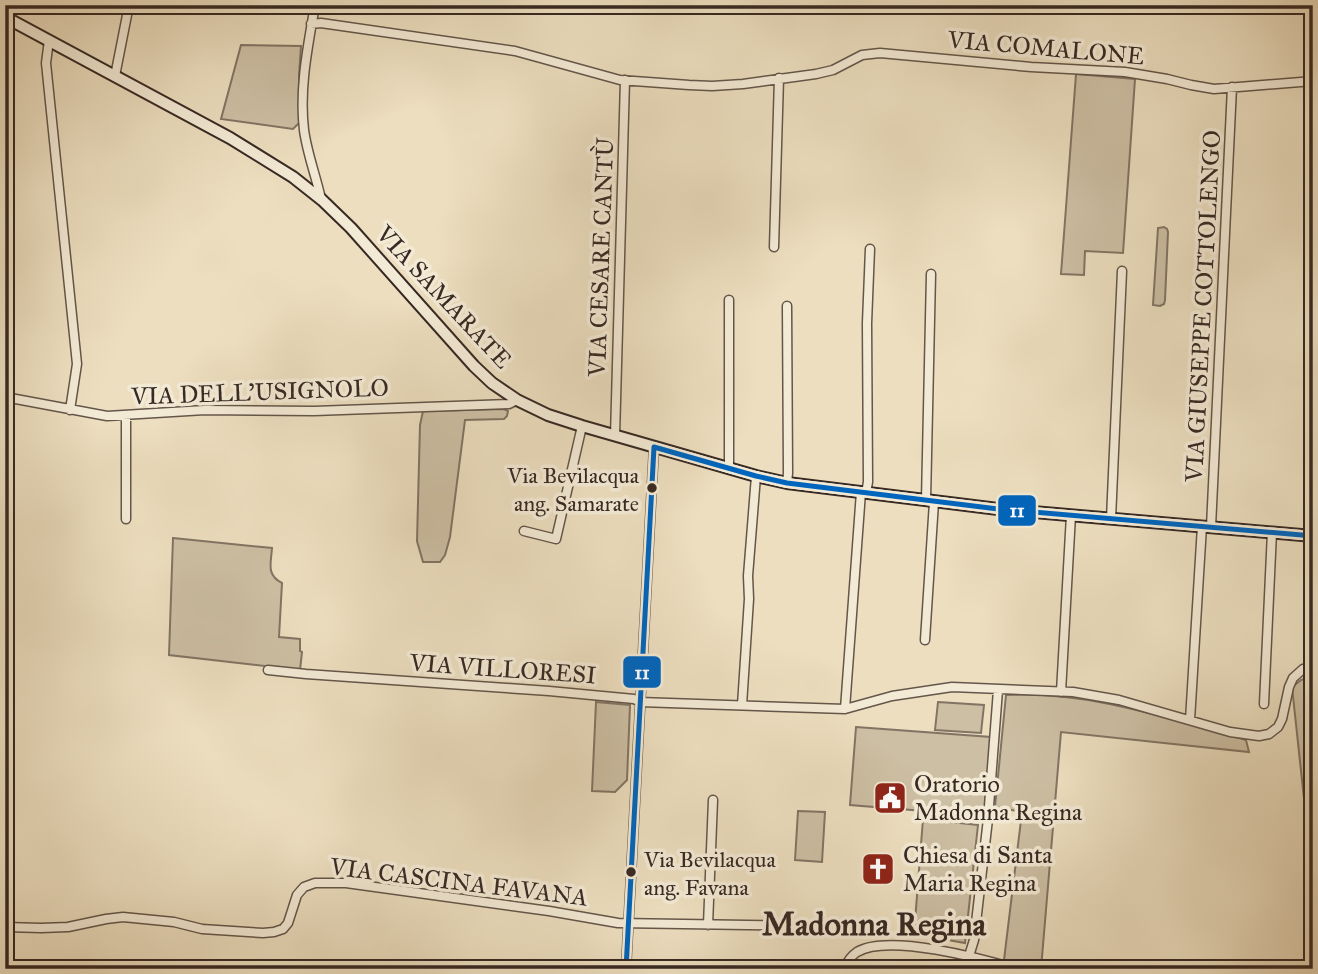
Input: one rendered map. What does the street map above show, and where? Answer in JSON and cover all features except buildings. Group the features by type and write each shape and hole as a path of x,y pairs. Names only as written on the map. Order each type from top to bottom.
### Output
{"street":[{"path":"115,76 129,5"},
{"path":"315,5 305,68 303,116 321,200"},
{"name":"VIA SAMARATE","path":"5,17 245,146 293,177 358,235 492,383 517,400 548,415 729,469 787,483 930,501 1313,536"},
{"name":"VIA COMALONE","path":"312,24 332,24 515,51 625,80 712,86 833,70 862,55 880,53 1031,67 1125,72 1214,89 1313,80"},
{"path":"49,40 46,63 77,364 70,410"},
{"path":"774,247 779,78"},
{"name":"VIA CESARE CANTÙ","path":"615,436 625,80"},
{"name":"VIA GIUSEPPE COTTOLENGO","path":"1207,526 1233,88"},
{"path":"845,709 864,493 868,482 867,323 870,249"},
{"path":"1111,519 1122,271"},
{"path":"925,640 930,501 931,274"},
{"path":"729,300 729,469"},
{"path":"787,306 787,483"},
{"name":"VIA DELL'USIGNOLO","path":"5,397 102,416 205,410 314,411 509,404 517,400"},
{"path":"126,415 126,519"},
{"path":"524,531 556,539 582,426"},
{"path":"626,969 654,447"},
{"path":"742,705 756,476"},
{"path":"1061,692 1071,515"},
{"path":"1190,720 1207,526"},
{"path":"1264,704 1272,532"},
{"name":"VIA VILLORESI","path":"268,670 549,691 634,699 640,702 845,709 892,696 942,688 1084,693 1237,733 1259,736 1269,734 1280,724 1293,678 1303,669 1313,666"},
{"path":"968,969 974,940 988,819 998,690"},
{"path":"708,925 713,800"},
{"name":"VIA CASCINA FAVANA","path":"5,927 68,927 123,917 174,922 202,929 274,932 283,929 288,923 301,890 308,885 327,883 549,911 618,923 811,926"},
{"path":"844,969 855,954 872,947 939,950 1017,969"}],"shaded area":[{"path":"241,45 301,46 300,122 293,129 221,119"},
{"path":"1076,74 1135,79 1123,253 1085,251 1084,275 1061,274"},
{"path":"1164,227 1168,232 1165,300 1160,306 1153,305 1158,228"},
{"path":"423,411 508,411 504,419 465,420 450,537 445,555 440,562 423,562 417,541 420,425"},
{"path":"173,538 272,548 272,572 282,583 279,637 300,639 300,670 169,655"},
{"path":"1313,675 1313,837 1308,836 1292,687"},
{"path":"1006,695 1067,697 1128,708 1246,740 1249,752 1061,732 1041,969 1004,960 1022,812 995,807"},
{"path":"596,702 630,705 627,780 615,792 592,791"},
{"path":"938,702 984,705 981,733 935,730"},
{"path":"856,727 991,737 986,816 850,805"},
{"path":"798,811 825,812 822,862 795,860"},
{"path":"923,819 978,825 965,943 914,934"}],"transit line":[{"name":"11","path":"626,969 654,447 787,483 998,509 1313,536"}],"place":[{"name":"Via Bevilacqua ang. Samarate","path":"652,488"},
{"name":"Oratorio Madonna Regina","path":"890,798"},
{"name":"Chiesa di Santa Maria Regina","path":"878,869"},
{"name":"Via Bevilacqua ang. Favana","path":"631,872"}],"district":[{"name":"Madonna Regina","path":"874,924"}]}
